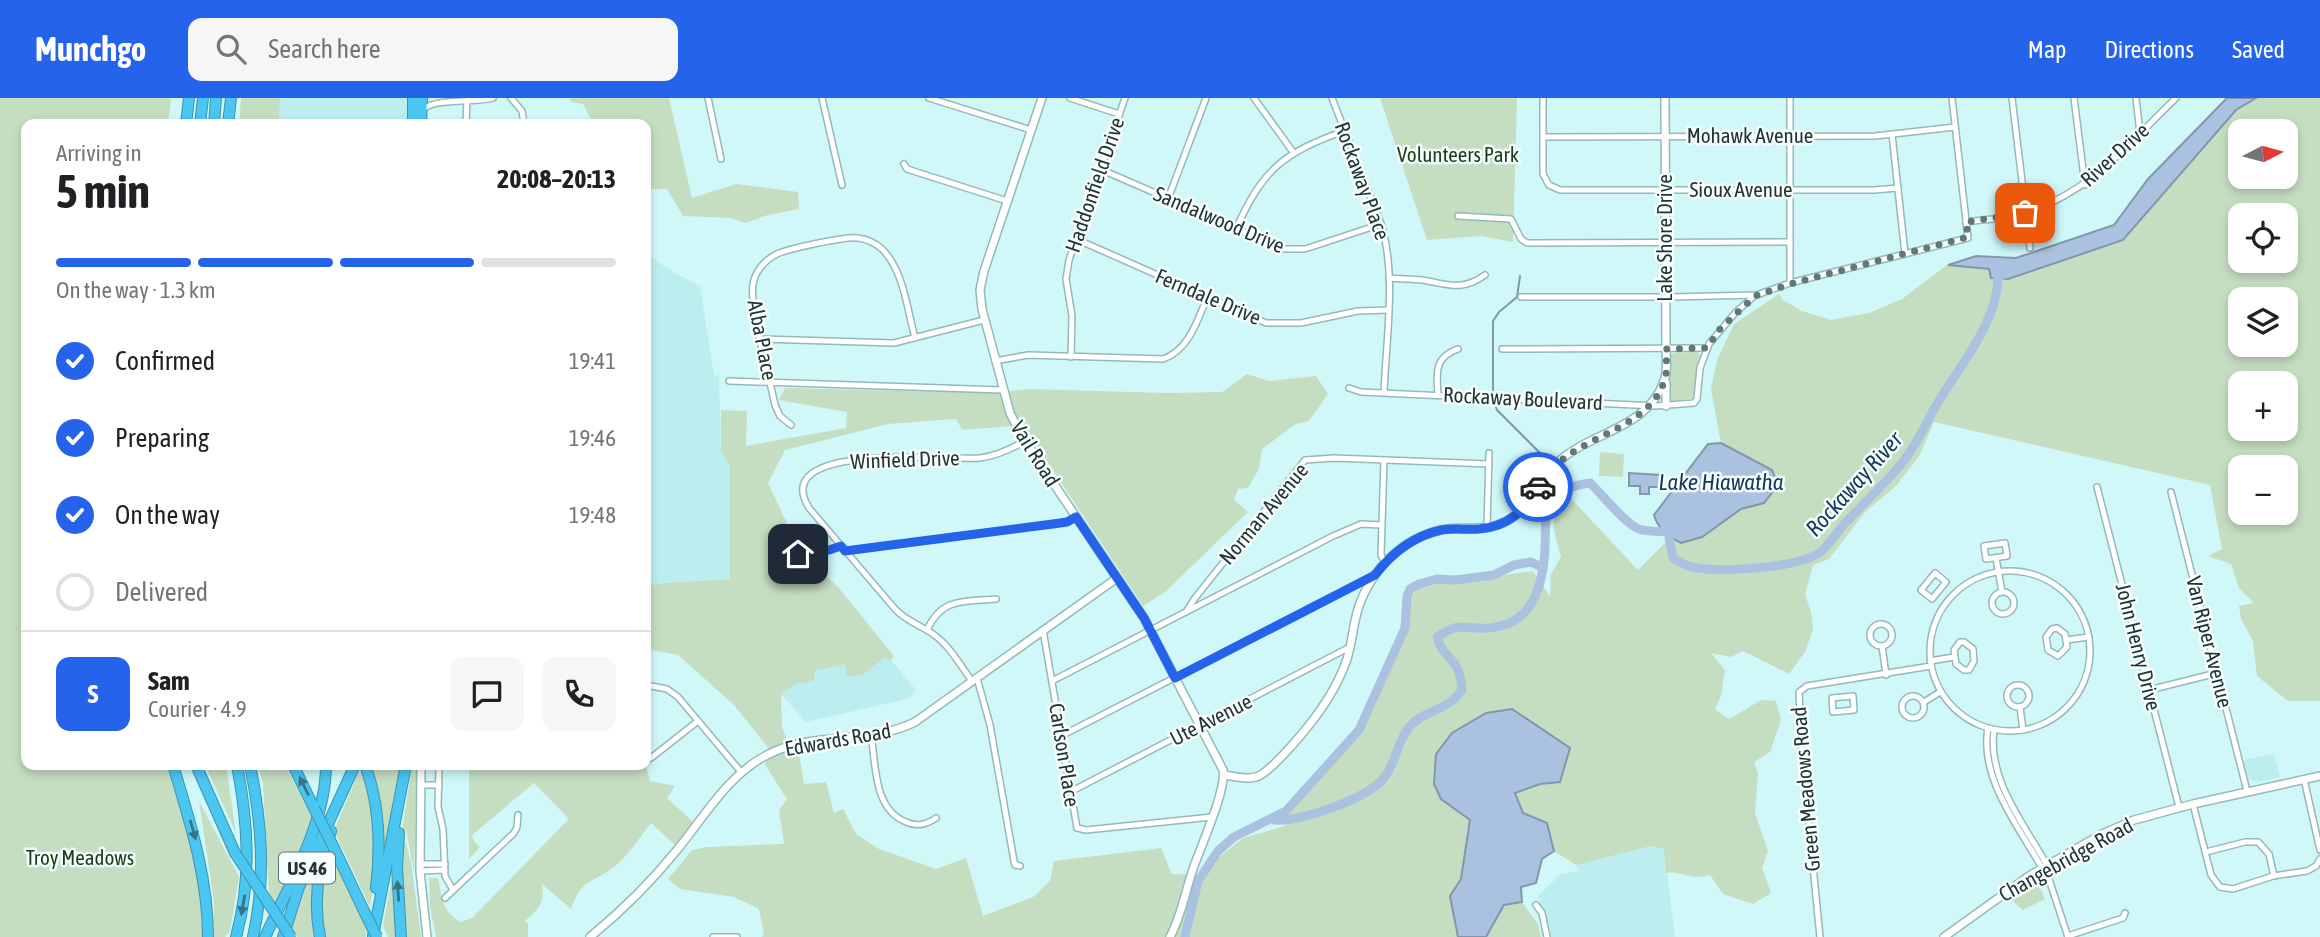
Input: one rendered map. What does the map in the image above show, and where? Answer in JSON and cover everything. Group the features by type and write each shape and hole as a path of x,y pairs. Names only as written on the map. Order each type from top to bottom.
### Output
{"highway":[{"path":"186,119 188,98"},
{"path":"201,119 203,98"},
{"path":"214,119 216,98"},
{"path":"229,119 231,98"},
{"path":"413,98 413,119"},
{"path":"421,119 422,98"},
{"path":"174,770 200,860 208,937"},
{"path":"197,770 235,853 291,937"},
{"path":"236,937 246,889 248,860 247,830 238,770"},
{"path":"251,770 259,813 262,858 261,888 253,937"},
{"path":"295,770 375,937"},
{"path":"265,937 314,827 322,799 325,770"},
{"name":"US 46","path":"284,937 299,887 353,770"},
{"path":"367,770 379,823 375,905 377,914"},
{"path":"375,937 377,914 405,770"},
{"path":"320,937 318,885 326,843 339,808 338,801"},
{"path":"398,808 401,814 397,867 401,937"}],"street":[{"path":"431,98 439,101"},
{"path":"421,119 427,105 439,101 493,98"},
{"path":"511,98 522,111 523,119"},
{"path":"708,98 722,159"},
{"path":"822,98 842,185"},
{"path":"929,98 1031,130"},
{"path":"959,107 962,98"},
{"name":"Vail Road","path":"1042,98 981,280 980,299 984,320 1002,390 1010,413 1025,441 1150,630 1224,775"},
{"path":"1070,98 1119,114"},
{"name":"Haddonfield Drive","path":"1071,357 1072,316 1066,279 1069,260 1125,98"},
{"path":"1168,199 1206,98"},
{"path":"1254,98 1293,152"},
{"name":"Rockaway Place","path":"1332,98 1386,243 1389,278 1384,392"},
{"name":"Sioux Avenue","path":"1543,98 1543,174 1547,183 1560,190 1898,188"},
{"name":"Lake Shore Drive","path":"1665,98 1666,406"},
{"path":"1790,98 1790,284"},
{"path":"1521,297 1759,294 1968,237 1952,98"},
{"path":"2012,98 2030,248"},
{"path":"2074,98 2085,185"},
{"path":"2136,98 2140,133"},
{"name":"River Drive","path":"1966,222 2025,213 2085,185 2176,98"},
{"path":"466,119 467,99"},
{"name":"Mohawk Avenue","path":"1544,137 1892,134 1955,127"},
{"path":"1236,229 1247,203 1258,187 1293,152 1344,131"},
{"path":"1892,134 1905,254"},
{"path":"904,164 907,169 1007,201"},
{"name":"Sandalwood Drive","path":"1100,169 1272,246 1297,250 1381,225"},
{"path":"1458,216 1511,219 1521,239 1527,243 1790,242"},
{"name":"Alba Place","path":"791,425 784,421 777,411 752,291 756,275 763,265 784,251 855,237 867,240 878,246 891,261 901,285 915,338"},
{"name":"Ferndale Drive","path":"1076,239 1260,321 1276,324 1301,323 1358,311 1388,310"},
{"path":"1389,278 1424,280 1453,287 1477,281 1485,275"},
{"path":"1502,349 1707,348 1735,313 1759,294"},
{"path":"995,361 1020,356 1146,360 1169,357 1180,351 1187,341 1207,298"},
{"path":"761,339 885,344 984,320"},
{"name":"Rockaway Boulevard","path":"1349,388 1361,392 1438,394 1499,400 1648,406 1691,404 1697,400 1700,368 1707,348"},
{"path":"1438,394 1439,361 1458,349"},
{"path":"1170,937 1182,910 1224,775 1252,778 1268,771 1321,710 1340,677 1351,647 1359,606 1375,575 1385,563 1402,547 1431,533 1449,529 1487,528 1506,522 1519,513 1554,466 1578,447 1625,425 1648,406 1665,379"},
{"path":"729,381 1002,390"},
{"name":"Winfield Drive","path":"1020,866 1014,861 986,708 975,680 946,645 927,630 903,617 843,548 809,508 805,500 805,481 816,469 834,463 876,458 981,458 999,454 1025,441"},
{"path":"1487,528 1489,453"},
{"name":"Norman Avenue","path":"1186,612 1303,462 1311,459 1489,464"},
{"path":"1384,460 1381,555 1385,563"},
{"name":"John Henry Drive","path":"2097,487 2179,807"},
{"name":"Van Riper Avenue","path":"2171,492 2248,791"},
{"path":"798,554 1053,524 1067,522 1076,517"},
{"path":"1052,681 1355,526 1382,525"},
{"path":"2005,543 2007,556 1996,558 1986,559 1984,546 2005,543"},
{"path":"1996,558 2001,592 1992,603 1993,608 2002,614 2008,614 2015,604 2014,598 2001,592"},
{"path":"1998,571 2028,572 2054,584 2075,604 2089,637 2088,669 2075,698 2048,722 2022,730 1991,729 1963,716 1940,692 1930,664 1929,643 1933,624 1947,600 1972,579 1998,571"},
{"path":"1935,573 1947,582 1938,593 1932,599 1921,590 1935,573"},
{"path":"1061,736 1375,575"},
{"name":"Edwards Road","path":"590,937 661,870 741,772 757,760 780,748 871,735 908,726 926,716 1117,578"},
{"path":"1938,593 1947,600"},
{"path":"927,630 934,616 943,608 996,599"},
{"path":"1879,624 1892,633 1886,645 1882,646 1869,636 1879,624"},
{"path":"2057,628 2065,634 2066,640 2067,647 2061,656 2048,650 2046,637 2052,629 2057,628"},
{"name":"Carlson Place","path":"1043,630 1070,792 1079,830 1212,817"},
{"path":"2066,640 2089,637"},
{"path":"1960,642 1964,642 1973,649 1975,661 1969,670 1964,670 1956,664 1954,657 1954,650 1960,642"},
{"path":"1882,646 1886,675"},
{"name":"Ute Avenue","path":"1070,792 1351,647"},
{"name":"Green Meadows Road","path":"1820,937 1799,692 1807,686 1886,675 1954,657"},
{"path":"2149,690 2217,673"},
{"path":"1840,682 1842,697"},
{"path":"2020,707 2007,701 2007,695 2013,686 2019,685 2029,692 2030,696 2020,707 2022,730"},
{"path":"651,686 673,692 741,772"},
{"path":"1924,702 1907,697 1903,713 1920,718 1924,702 1940,692"},
{"path":"1853,696 1854,710 1833,712 1832,698 1842,697 1853,696"},
{"path":"651,758 698,721"},
{"path":"1991,729 1998,777 2045,866 2068,937 2123,918 2125,914"},
{"path":"871,735 881,798 888,809 897,818 915,825 927,824 936,818"},
{"path":"421,770 420,868 427,937"},
{"path":"439,770 438,807 443,830 446,880 453,890"},
{"name":"Changebridge Road","path":"1944,937 2005,891 2045,866 2134,820 2179,807 2320,776"},
{"path":"2304,779 2320,850"},
{"path":"421,785 439,785"},
{"path":"2193,804 2213,881 2220,887 2233,889 2274,876 2307,871 2316,866 2320,859"},
{"path":"445,898 514,833 518,815"},
{"path":"2206,852 2245,842 2259,842 2269,854 2274,876"},
{"path":"420,868 445,867"},
{"path":"1536,905 1542,913 1547,937"},
{"path":"713,937 737,937"}],"shaded area":[{"path":"280,98 407,98 407,119 279,119"},
{"path":"651,257 700,286 714,375 719,377 721,451 730,466 730,579 651,585"},
{"path":"787,625 891,660 916,690 907,699 806,722 781,694"},
{"path":"2274,754 2280,777 2258,782 2248,779 2242,760"},
{"path":"1651,846 1664,849 1675,937 1548,937 1538,896 1561,874 1578,871 1576,865"}],"green space":[{"name":"Troy Meadows","path":"0,98 171,98 169,119 21,119 21,770 168,770 197,862 203,937 0,937"},
{"path":"241,98 280,98 279,119 239,119"},
{"path":"569,98 669,98 692,198 736,184 798,192 799,209 745,223 731,218 683,216 667,189 651,189 651,119 590,119 583,104 571,102"},
{"name":"Volunteers Park","path":"1380,98 1517,98 1513,242 1481,236 1427,240"},
{"path":"2256,98 2320,98 2320,701 2288,701 2257,676 2253,641 2241,619 2239,606 2254,603 2239,588 2231,564 2208,556 2222,549 2210,485 1934,422 1920,455 1896,486 1865,512 1829,559 1813,565 1805,595 1811,611 1813,629 1805,652 1789,674 1743,651 1731,657 1711,653 1725,670 1721,696 1715,709 1729,719 1761,700 1776,701 1781,720 1770,752 1754,762 1758,773 1755,813 1768,851 1762,868 1771,893 1753,904 1723,894 1710,875 1696,877 1666,873 1664,849 1651,846 1576,865 1554,851 1547,823 1523,813 1515,793 1540,784 1560,782 1434,784 1441,799 1470,820 1461,879 1450,897 1458,937 762,937 764,934 759,909 734,897 680,889 668,879 692,850 784,844 779,810 787,799 765,765 769,749 735,706 678,655 651,650 651,585 730,579 730,466 721,451 721,410 747,411 746,446 846,428 847,412 779,400 785,388 991,393 1030,389 1222,392 1247,374 1269,381 1316,376 1328,394 1309,421 1296,424 1262,449 1259,469 1248,488 1238,489 1234,500 1248,512 1165,592 1143,606 1023,425 962,430 956,419 888,424 785,450 768,483 800,551 838,587 894,656 890,661 885,657 864,674 849,677 846,675 845,664 814,671 815,680 794,685 781,694 782,728 799,753 804,784 826,782 834,813 843,809 856,834 879,849 936,869 966,858 983,916 1033,897 1050,881 1054,861 1161,848 1172,874 1197,875 1243,838 1285,826 1287,815 1359,736 1408,629 1411,596 1421,586 1533,571 1550,597 1551,574 1561,557 1554,530 1554,517 1565,492 1638,570 1671,537 1681,543 1702,537 1741,509 1764,503 1772,470 1721,443 1711,389 1717,360 1734,324 1779,294 1783,300 1802,311 1831,320 1869,313 1902,299 1947,265 1989,270 2123,241 2228,119 2228,189 2298,189 2298,119 2228,119 2236,110"},
{"path":"1700,354 1693,398 1670,402 1669,355"},
{"path":"1600,452 1624,454 1623,477 1599,476"},
{"path":"207,770 227,770 236,833"},
{"path":"259,770 288,770 314,821 276,905 269,893 263,783"},
{"path":"369,770 401,770 382,858"},
{"path":"411,770 417,770 414,872 406,830 401,837"},
{"path":"469,770 647,770 650,781 675,786 667,798 694,823 676,846 651,823 619,863 584,886 571,909 542,884 543,896 540,905 525,921 528,924 528,937 436,937 430,907 429,878 438,878 446,909 450,914 461,922 472,918 569,819 534,783 472,835 480,847 469,859"},
{"path":"359,771 363,772 368,789 374,822 375,856 370,907 334,831"},
{"path":"199,801 239,877 230,931 225,937 214,937 214,902"},
{"path":"402,841 406,843 411,862 421,937 405,937 400,868"},
{"path":"319,856 316,937 297,937 291,928 305,882"},
{"path":"326,861 337,867 367,930 366,937 324,937 320,908"},
{"path":"393,870 398,937 388,937 383,926"},
{"path":"2036,880 2045,899 2023,910 2009,898"},
{"path":"1522,902 1538,924 1541,937 1486,937 1504,905"}],"water":[{"path":"2227,98 2256,98 2236,110 2123,240 2008,279 1991,278 1989,269 1948,265 1976,256 2016,258 2114,225 2148,179"},
{"name":"Lake Hiawatha","path":"1721,443 1772,470 1778,485 1764,503 1741,509 1702,537 1681,543 1664,532 1654,515 1708,444"},
{"path":"1629,473 1661,475 1661,487 1649,487 1649,494 1640,494 1640,486 1629,486"},
{"path":"1512,709 1570,748 1560,782 1540,784 1515,793 1523,813 1547,823 1554,851 1542,859 1536,883 1521,887 1522,902 1504,905 1486,937 1458,937 1450,896 1461,879 1470,820 1441,799 1434,784 1436,754 1452,733 1486,713"}],"waterway":[{"name":"Rockaway River","path":"1185,937 1198,881 1218,851 1234,837 1286,811 1359,730 1405,628 1410,589 1437,579 1455,580 1494,575 1514,565 1531,562 1543,568 1547,512 1551,502 1558,494 1571,487 1590,483 1633,526 1646,531 1668,532 1673,558 1690,566 1704,569 1757,568 1793,562 1819,553 1912,449 1976,343 1992,310 1998,276 2005,274"},
{"path":"1493,396 1493,321 1499,312 1517,297 1520,276"},
{"path":"1494,402 1497,410 1551,464"},
{"path":"1555,468 1568,487"},
{"path":"1274,820 1300,817 1332,808 1375,787 1391,766 1410,726 1449,703 1462,690 1457,668 1441,648 1437,637 1458,627 1489,628 1512,622 1528,609 1538,590 1543,568"}],"way so far":[{"path":"1538,487 1551,469 1567,455 1589,441 1617,430 1648,406 1665,379 1666,349 1707,348 1720,329 1755,296 1790,284 1968,237 1966,222 2025,213"}],"route":[{"path":"798,554 841,546 845,551 1053,524 1067,522 1076,517 1144,618 1175,678 1375,575 1395,553 1411,542 1441,530 1481,529 1506,522 1526,506 1538,487"}]}
